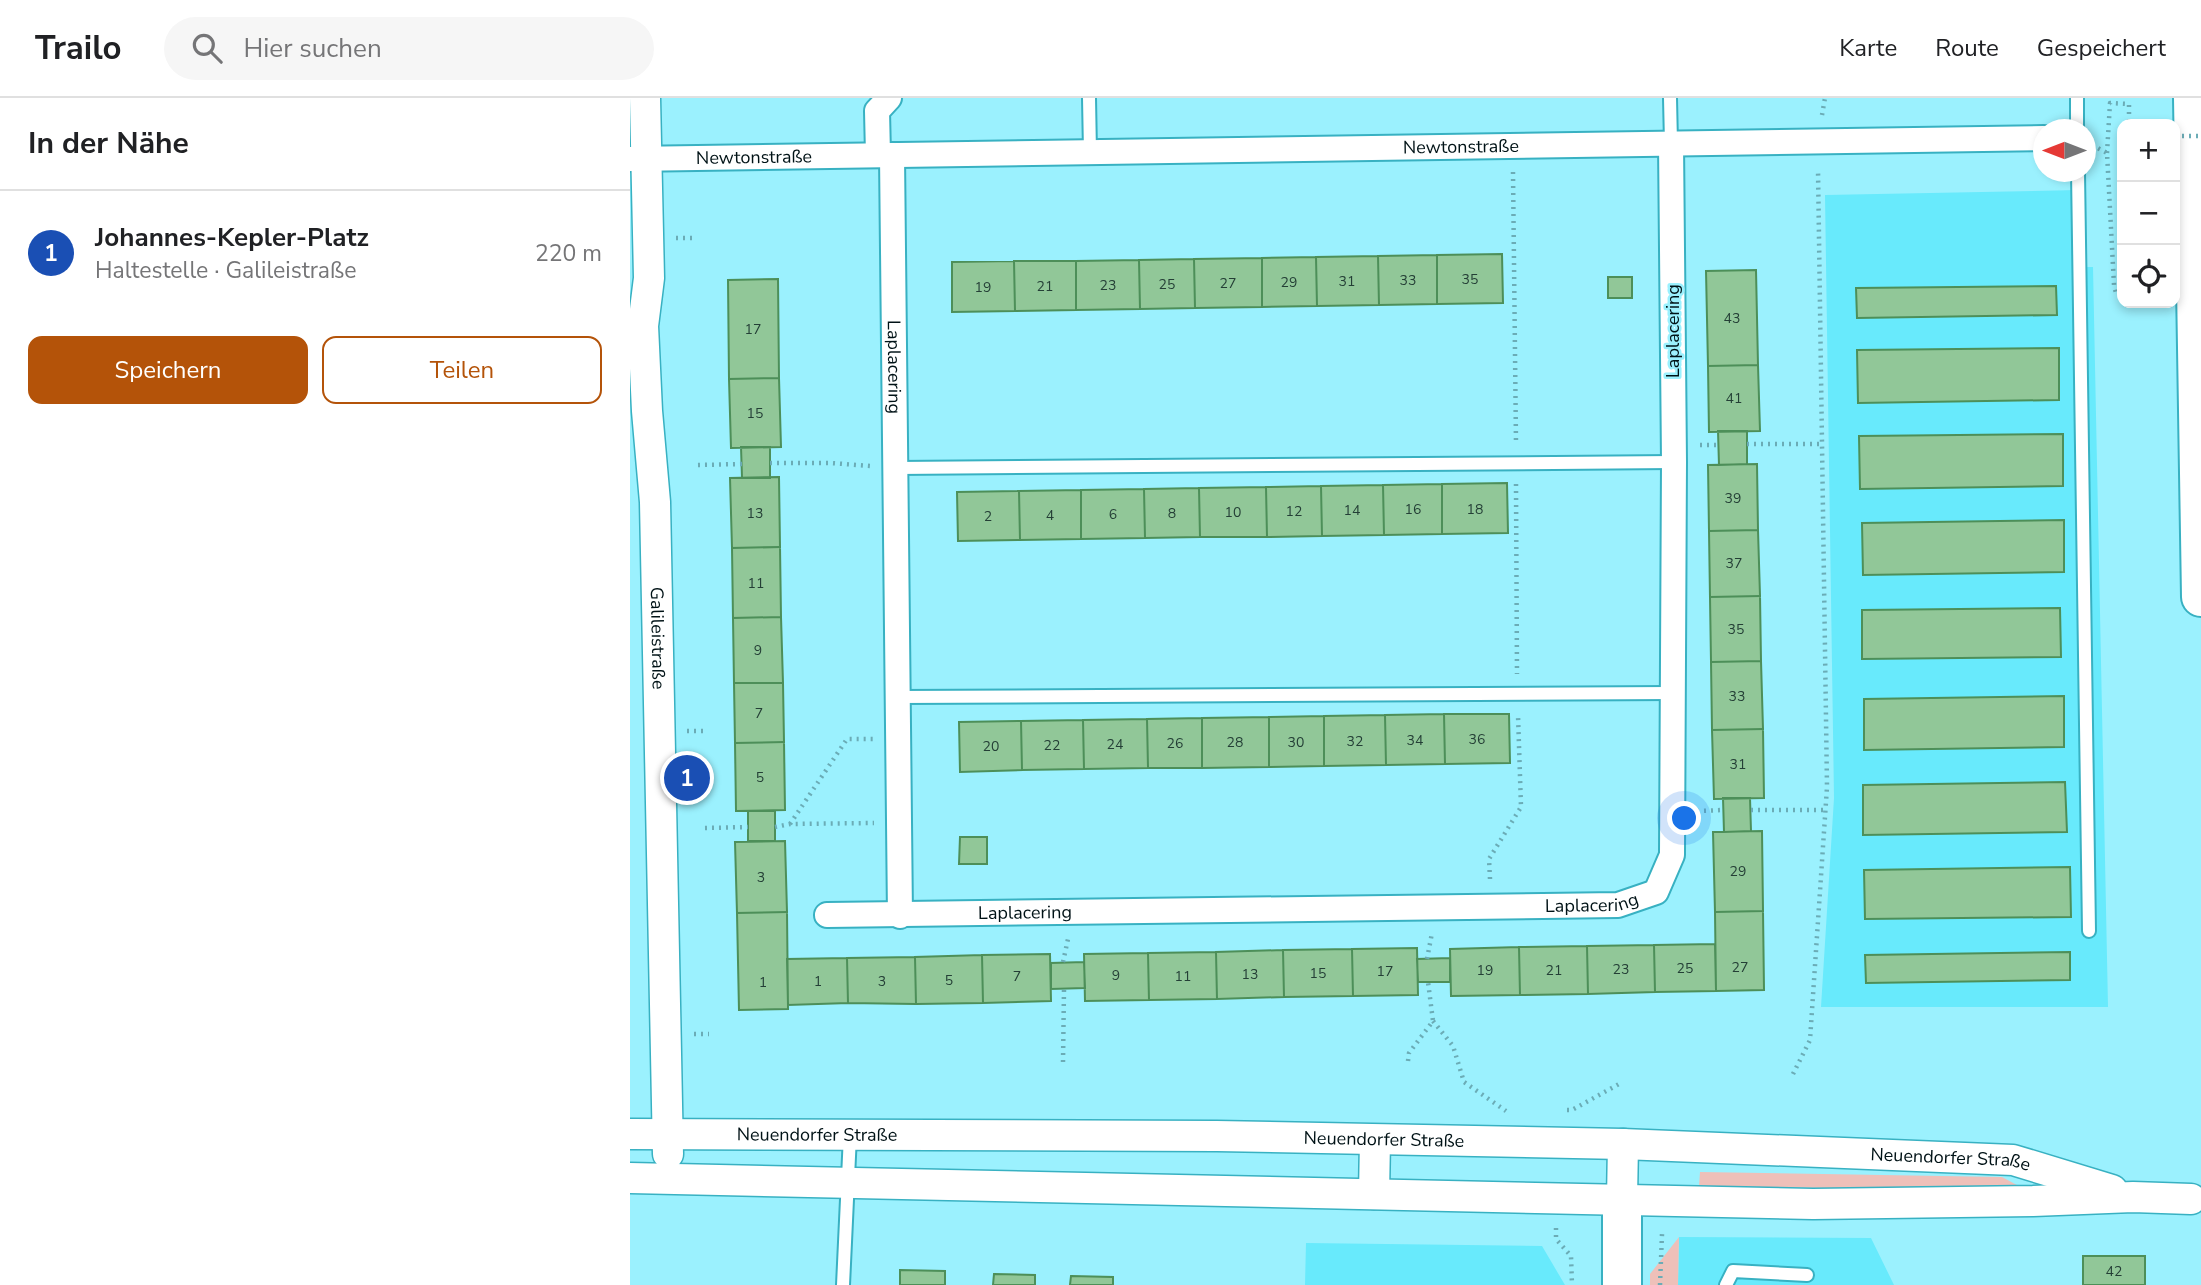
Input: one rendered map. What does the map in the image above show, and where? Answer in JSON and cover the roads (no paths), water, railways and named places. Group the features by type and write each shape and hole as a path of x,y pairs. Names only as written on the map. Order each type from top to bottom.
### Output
{"highway":[{"path":"2169,98 2169,119"},
{"path":"2193,98 2201,597"},
{"path":"2172,308 2174,447 2199,492"},
{"path":"1622,1199 1622,1285"}],"street":[{"name":"Galileistraße","path":"645,98 638,158 649,278 643,326 646,411 655,502 668,1178"},
{"path":"885,155 877,111 889,98"},
{"name":"Newtonstraße","path":"638,158 2033,138"},
{"name":"Laplacering","path":"827,915 1618,905 1656,892 1672,855 1674,462 1671,143"},
{"name":"Laplacering","path":"885,155 896,468 900,916"},
{"name":"Neuendorfer Straße","path":"630,1133 1217,1136 1623,1144 2013,1160 2133,1197"},
{"path":"1374,1194 1375,1140"},
{"path":"1622,1199 1623,1144"},
{"name":"Neuendorfer Straße","path":"630,1178 1813,1204 2133,1197 2191,1199"}],"lane":[{"path":"1089,98 1090,152"},
{"path":"1670,98 1671,143"},
{"path":"2077,98 2077,119"},
{"path":"2078,182 2089,931"},
{"path":"896,468 1674,462"},
{"path":"898,697 1673,693"},
{"path":"843,1285 850,1135"},
{"path":"1726,1285 1733,1271 1807,1275"}],"place":[{"name":"Johannes-Kepler-Platz","path":"687,778"}]}
